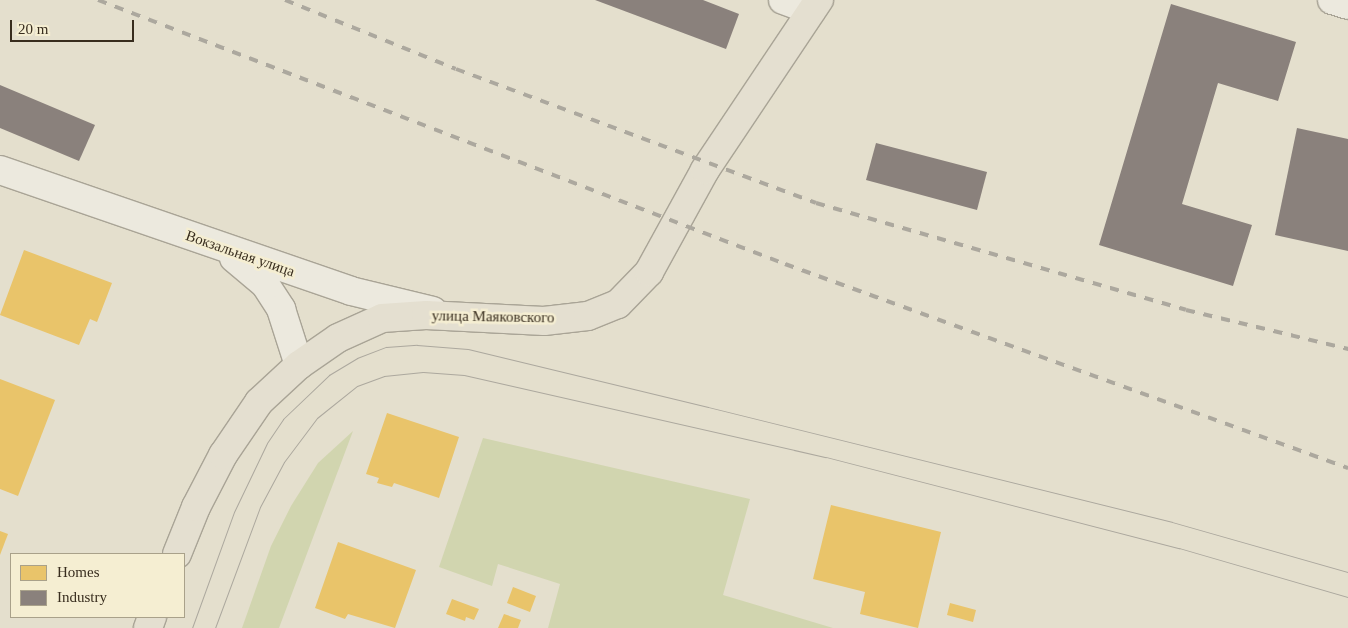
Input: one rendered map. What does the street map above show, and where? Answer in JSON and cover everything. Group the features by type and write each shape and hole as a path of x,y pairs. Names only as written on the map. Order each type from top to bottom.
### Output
{"main road":[{"name":"улица Маяковского","path":"177,553 196,507 223,455 259,402 299,365 338,338 382,318 426,315 544,320 588,316 618,304 634,290 649,272 705,170 815,5"}],"street":[{"path":"783,0 815,5"},
{"path":"1332,0 1348,5"},
{"name":"Вокзальная улица","path":"0,170 225,250 412,307 486,319"},
{"path":"225,250 265,284 281,309 299,365"}],"green space":[{"path":"353,431 279,628 242,628 271,546 291,506 318,463"},
{"path":"483,438 750,499 723,595 833,628 548,628 560,584 498,564 492,586 439,567"}],"building: Homes":[{"path":"24,250 112,283 97,322 90,319 79,345 0,315"},
{"path":"0,379 55,400 18,496 0,489"},
{"path":"387,413 459,437 439,498 394,483 392,487 377,483 379,478 366,474"},
{"path":"831,505 941,532 918,628 860,614 865,592 813,579"},
{"path":"0,531 8,534 0,555"},
{"path":"338,542 416,570 395,628 348,614 345,619 315,608"},
{"path":"513,587 536,596 530,612 507,603"},
{"path":"452,599 479,609 474,620 466,617 465,621 446,614"},
{"path":"950,603 976,610 973,622 947,615"},
{"path":"504,614 521,620 518,628 498,628"}],"building: Industry":[{"path":"595,0 703,0 739,14 726,49"},
{"path":"1171,4 1296,42 1278,101 1218,83 1182,204 1252,225 1233,286 1099,245"},
{"path":"0,85 95,125 79,161 0,128"},
{"path":"1297,128 1348,139 1348,251 1275,235"},
{"path":"876,143 987,172 977,210 866,180"}],"tram line":[{"path":"192,628 234,512 267,443 283,419 329,375 357,358 386,347 417,345 468,349 708,407 1172,522 1348,572"},
{"path":"215,628 260,507 284,462 317,418 357,386 384,376 423,372 464,375 826,457 1179,548 1348,597"}],"railway":[{"path":"98,0 785,264 1348,468"},
{"path":"285,0 456,69 816,203 1186,310 1348,349"}]}
